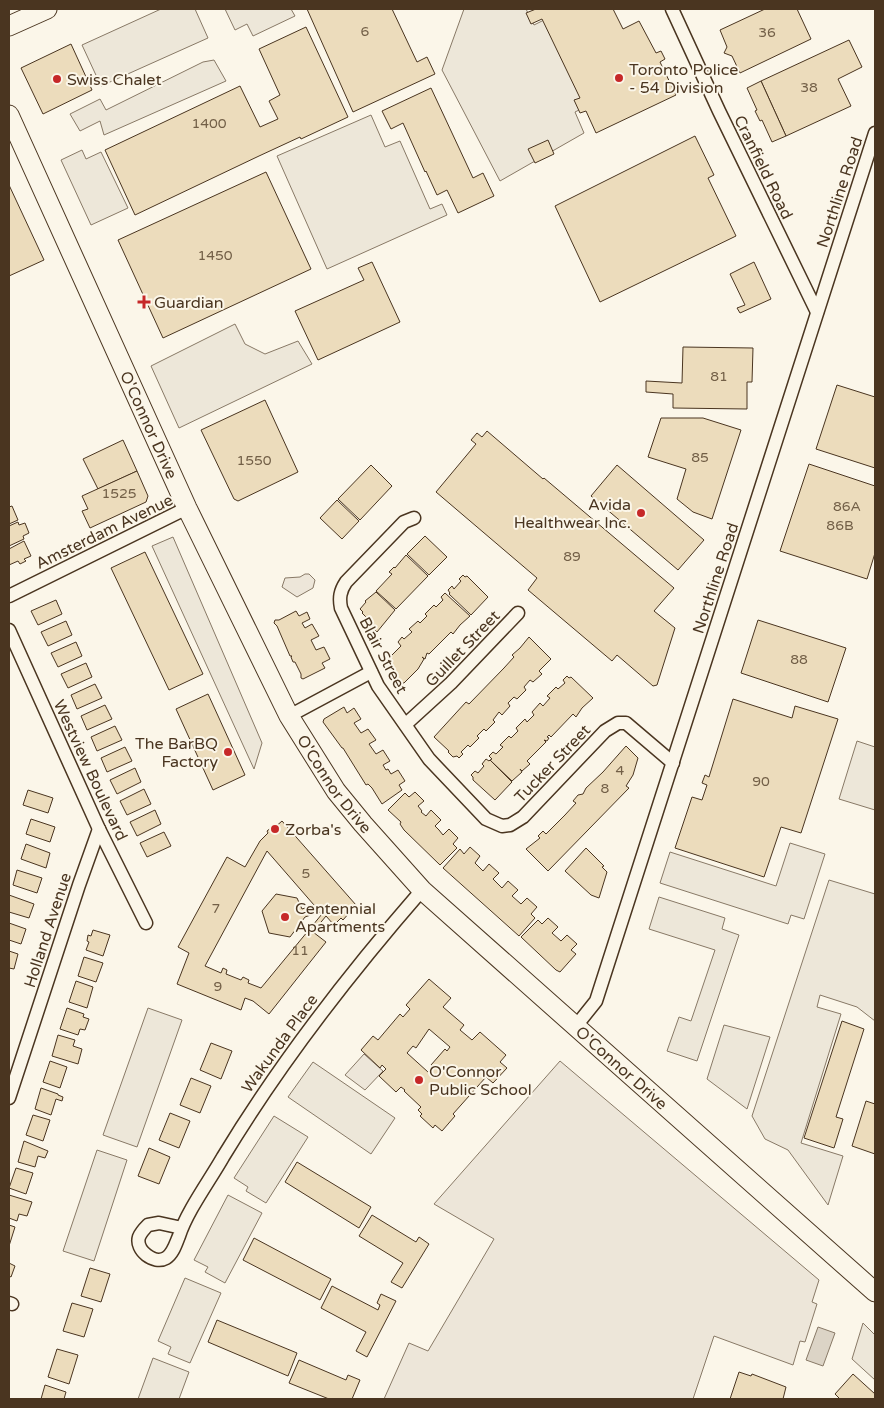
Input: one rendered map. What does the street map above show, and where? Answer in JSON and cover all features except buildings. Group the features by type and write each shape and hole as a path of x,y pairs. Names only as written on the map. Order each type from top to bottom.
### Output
{"main road":[{"path":"9,26 46,9"},
{"name":"O'Connor Drive","path":"9,115 187,508 289,716 336,791 422,890 875,1292"}],"street":[{"name":"Cranfield Road","path":"672,9 719,111 817,312"},
{"name":"Northline Road","path":"576,1026 596,1001 875,133"},
{"name":"Amsterdam Avenue","path":"9,596 187,508"},
{"name":"Blair Street","path":"414,518 404,522 346,582 340,596 342,608 378,686 429,759 486,819 502,826"},
{"name":"Guillet Street","path":"406,724 446,688 518,613"},
{"name":"Westview Boulevard","path":"9,630 99,829 146,923"},
{"path":"289,716 371,672"},
{"name":"Tucker Street","path":"502,826 510,826 523,817 606,731 618,723 626,723 673,763"},
{"name":"Holland Avenue","path":"9,1098 99,829"},
{"name":"Wakunda Place","path":"182,1228 251,1111 295,1047 347,978 422,890"}],"shaded area":[{"path":"161,9 195,9 208,38 101,86 82,45"},
{"path":"225,9 291,9 295,16 253,36 247,24 235,30"},
{"path":"464,9 526,9 534,25 544,20 585,107 575,112 584,133 500,181 442,70"},
{"path":"214,60 226,81 104,135 100,121 80,131 70,114 100,99 106,110 203,62"},
{"path":"371,115 385,147 400,141 430,209 442,204 447,215 327,269 277,156"},
{"path":"82,150 86,159 101,152 128,208 91,225 61,160"},
{"path":"235,324 245,344 265,354 298,341 312,364 179,428 151,366"},
{"path":"173,537 262,743 254,769 152,546"},
{"path":"309,574 315,580 313,588 297,597 282,587 285,578 300,577"},
{"path":"857,741 875,747 875,810 839,799"},
{"path":"790,843 825,854 804,919 791,915 788,924 660,883 670,852 776,886"},
{"path":"829,880 875,894 875,1021 857,1007 820,995 817,1007 841,1014 801,1143 843,1156 828,1205 788,1150 765,1139 752,1116"},
{"path":"659,897 725,918 722,929 739,935 697,1061 667,1051 679,1017 691,1021 715,950 649,929"},
{"path":"148,1008 182,1020 137,1147 103,1135"},
{"path":"724,1025 770,1037 747,1109 707,1079"},
{"path":"364,1054 383,1071 365,1090 345,1075"},
{"path":"560,1061 819,1280 812,1302 817,1304 805,1342 800,1341 793,1365 714,1336 693,1399 384,1399 409,1343 428,1351 494,1239 434,1204"},
{"path":"313,1062 395,1118 371,1154 288,1097"},
{"path":"274,1116 308,1137 266,1203 246,1191 248,1187 234,1178"},
{"path":"97,1150 127,1160 94,1261 63,1251"},
{"path":"228,1195 262,1213 225,1283 205,1272 208,1267 194,1260"},
{"path":"185,1278 221,1293 190,1363 168,1354 171,1347 158,1341"},
{"path":"863,1323 875,1335 875,1380 852,1359"},
{"path":"818,1327 835,1333 823,1366 806,1360"},
{"path":"153,1358 189,1372 179,1399 138,1399"}],"place":[{"name":"Toronto Police - 54 Division","path":"619,78"},
{"name":"Swiss Chalet","path":"57,79"},
{"name":"Guardian","path":"144,302"},
{"name":"Avida Healthwear Inc.","path":"641,513"},
{"name":"The BarBQ Factory","path":"228,752"},
{"name":"Zorba's","path":"275,829"},
{"name":"Centennial Apartments","path":"285,917"},
{"name":"O'Connor Public School","path":"419,1080"}]}
